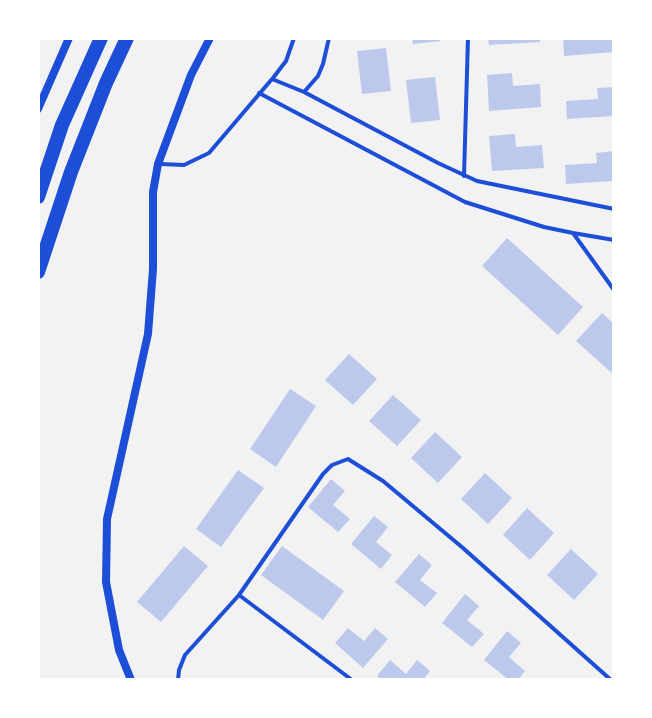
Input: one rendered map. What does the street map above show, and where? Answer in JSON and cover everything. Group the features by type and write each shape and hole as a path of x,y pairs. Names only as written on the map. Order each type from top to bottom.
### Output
{"highway":[{"path":"38,197 62,125 101,38"},
{"path":"38,272 71,172 127,38"}],"street":[{"path":"38,109 69,38"},
{"path":"131,680 119,650 106,582 107,519 148,334 153,269 153,192 158,164 191,75 210,38"}],"lane":[{"path":"158,164 184,165 209,153 286,61 294,38"},
{"path":"304,92 318,76 329,38"},
{"path":"464,176 468,38"},
{"path":"272,79 304,92 464,176 614,209"},
{"path":"259,93 465,202 544,227 614,240"},
{"path":"573,233 614,290"},
{"path":"178,680 185,655 239,595 323,474 332,465 348,459 383,481 463,548 611,680"},
{"path":"239,595 352,680"}],"building":[{"path":"412,38 440,38 440,41 413,44"},
{"path":"488,38 540,38 540,42 489,45"},
{"path":"563,38 613,38 614,52 564,56"},
{"path":"386,48 391,91 362,94 357,51"},
{"path":"512,73 513,86 540,84 541,107 489,111 487,75"},
{"path":"435,77 440,120 411,123 406,80"},
{"path":"614,87 614,116 567,119 566,101 598,99 597,88"},
{"path":"515,134 516,147 542,145 544,168 492,171 489,136"},
{"path":"614,151 614,181 566,184 565,165 597,163 596,153"},
{"path":"507,238 583,307 558,335 482,266"},
{"path":"602,313 614,324 614,375 576,341"},
{"path":"349,354 377,379 353,405 325,380"},
{"path":"290,389 316,406 276,467 250,449"},
{"path":"393,395 421,420 397,446 369,421"},
{"path":"435,432 462,457 438,483 411,458"},
{"path":"238,470 264,488 221,547 196,529"},
{"path":"485,473 512,498 488,524 461,499"},
{"path":"331,479 345,491 333,505 350,519 338,532 308,507"},
{"path":"527,508 554,533 530,560 503,535"},
{"path":"374,516 388,527 376,542 392,555 381,569 351,544"},
{"path":"184,546 208,566 161,622 137,602"},
{"path":"282,546 344,591 323,620 261,575"},
{"path":"571,549 598,574 574,600 547,575"},
{"path":"419,554 432,565 420,580 437,593 425,607 395,582"},
{"path":"465,594 479,606 467,620 484,634 472,647 442,623"},
{"path":"348,628 364,641 375,628 388,639 363,668 335,643"},
{"path":"507,631 521,643 509,657 525,671 518,680 509,680 484,660"},
{"path":"390,660 406,674 417,660 430,671 423,680 382,680 377,676"}]}
